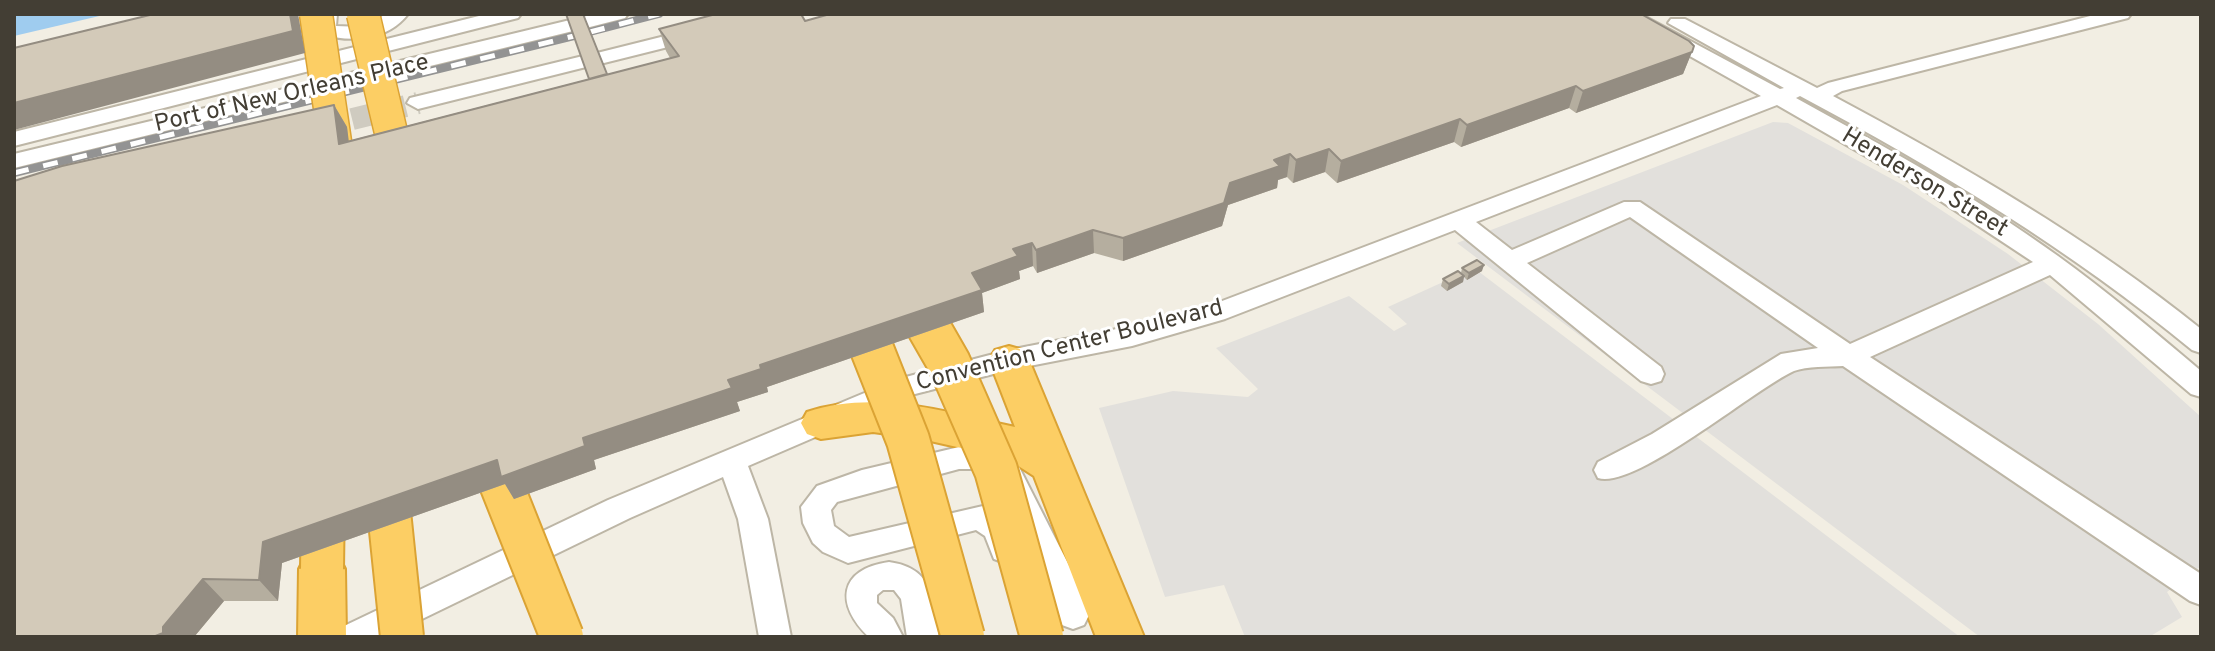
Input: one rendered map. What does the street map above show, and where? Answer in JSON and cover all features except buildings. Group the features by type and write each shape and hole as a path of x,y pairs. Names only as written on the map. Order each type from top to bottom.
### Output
{"highway":[{"path":"316,14 326,83 333,188"},
{"path":"363,14 410,214"},
{"path":"889,258 949,363 996,470 1042,637"},
{"path":"839,271 908,440 963,637"},
{"path":"1009,360 1120,637"},
{"path":"472,401 484,442 562,637"},
{"path":"821,423 873,416 917,422 1017,444 1054,467"},
{"path":"380,431 402,637"},
{"path":"322,637 323,462"}],"street":[{"path":"327,14 324,22 328,30 347,34 381,26 398,14"},
{"name":"Port of New Orleans Place","path":"14,139 358,52 434,23 511,14"},
{"name":"Port of New Orleans Place","path":"14,161 618,14"},
{"name":"Henderson Street","path":"1625,14 1948,195 2052,264 2119,316 2201,387"},
{"name":"Henderson Street","path":"1661,14 1932,158 2024,211 2128,283 2201,343"},
{"name":"Convention Center Boulevard","path":"353,637 619,509 908,386 1009,360 1132,336 1216,313 1777,99 2121,14"},
{"path":"478,18 515,33 549,32"},
{"path":"434,23 443,59"},
{"path":"418,103 592,60 718,23"},
{"path":"304,46 358,52"},
{"path":"137,106 139,131"},
{"path":"1509,261 1632,207 1724,273 2201,591"},
{"path":"1458,221 1651,374"},
{"path":"1608,470 1662,442 1790,361 1850,355 2052,264"},
{"path":"1026,637 999,528 985,518 848,550 831,544 822,532 817,525 816,507 827,494 903,471 959,458 984,458 1009,475 1071,601 1079,626"},
{"path":"731,459 753,519 775,637"},
{"path":"925,530 941,586 969,637"},
{"path":"887,637 886,630 867,616 860,593 866,584 890,575 903,578 912,585 923,637"}],"shaded area":[{"path":"1773,122 1788,123 1903,185 2008,254 2098,324 2201,417 2201,566 2167,592 2182,617 2149,637 1980,637 1457,243"},
{"path":"1474,268 1960,637 1245,637 1224,585 1165,597 1099,408 1173,391 1248,397 1258,389 1216,348 1349,296 1394,331 1407,324 1388,307"}],"water":[{"path":"14,14 108,14 14,36"}],"tunnel":[{"path":"320,127 418,103"}],"railway":[{"path":"590,32 659,14"},
{"path":"14,173 574,36"}]}
